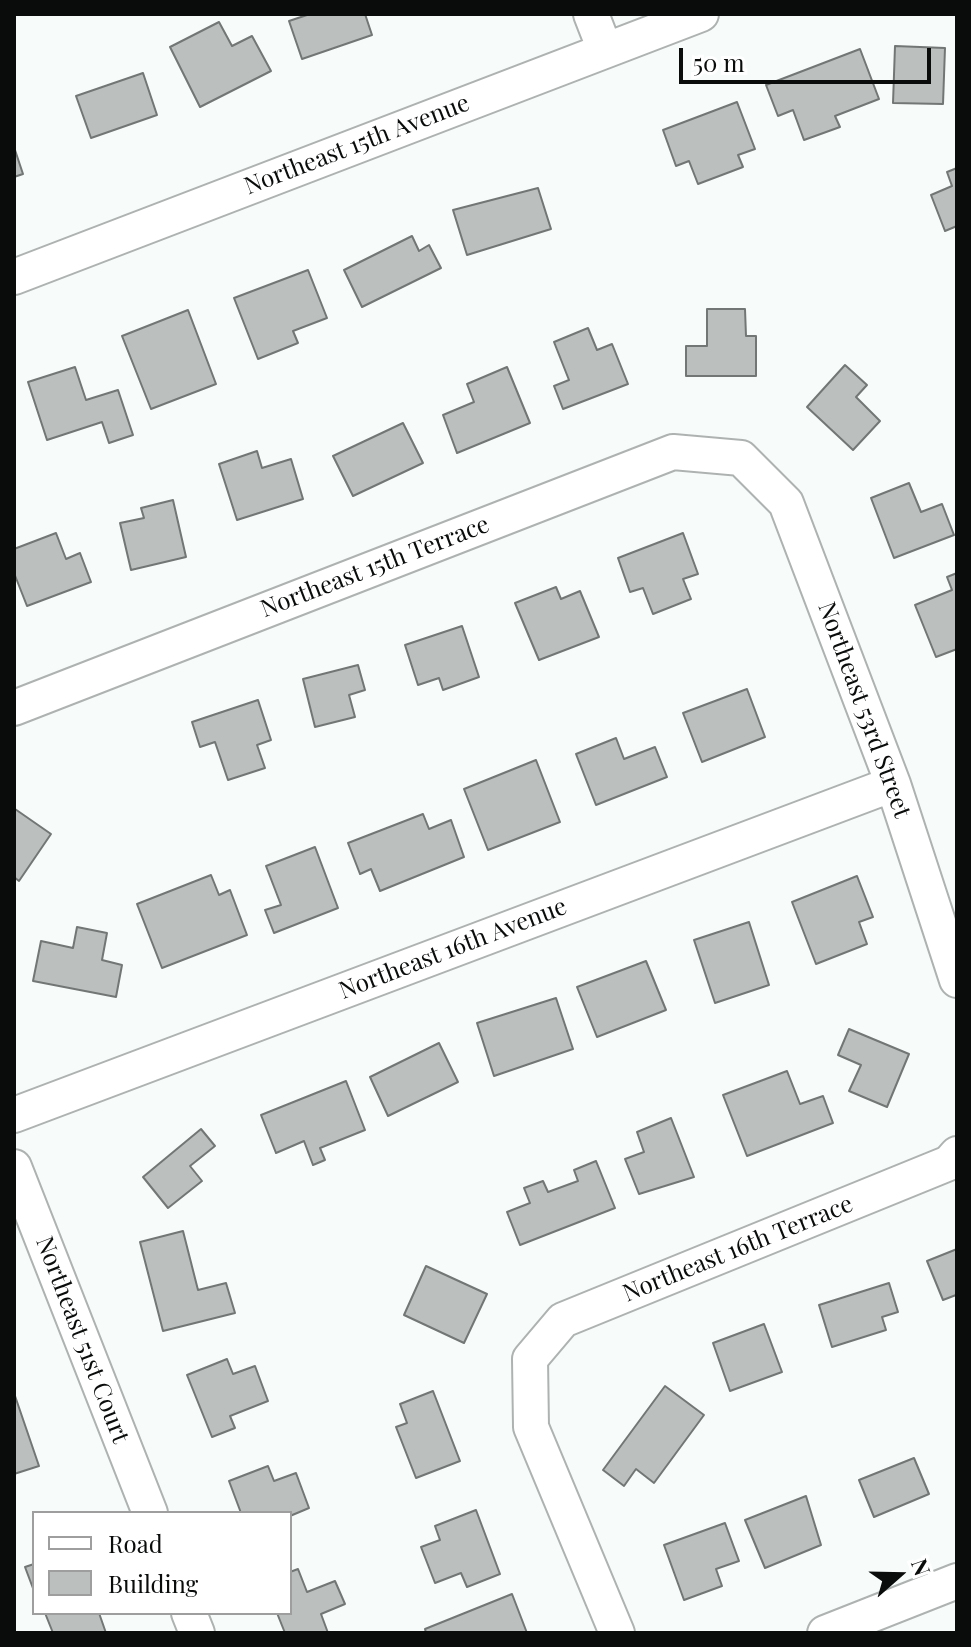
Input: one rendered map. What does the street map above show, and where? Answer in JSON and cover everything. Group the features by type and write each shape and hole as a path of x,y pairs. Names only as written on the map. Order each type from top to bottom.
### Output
{"street":[{"path":"591,14 605,50"},
{"name":"Northeast 15th Avenue","path":"14,277 701,14"},
{"name":"Northeast 15th Terrace","path":"14,708 673,452 741,458"},
{"name":"Northeast 53rd Street","path":"741,458 786,503 893,784 957,980"},
{"name":"Northeast 16th Avenue","path":"14,1115 893,784"},
{"name":"Northeast 16th Terrace","path":"617,1633 531,1427 530,1359 563,1320 949,1163 957,1154"},
{"name":"Northeast 51st Court","path":"14,1167 149,1511"},
{"path":"825,1633 957,1581"}],"building":[{"path":"310,14 365,14 372,35 302,59 289,21"},
{"path":"219,22 232,46 252,36 271,71 200,107 170,47"},
{"path":"895,46 945,48 943,104 893,103"},
{"path":"860,49 879,99 835,116 840,127 804,140 793,110 778,116 766,85"},
{"path":"143,73 157,115 91,138 76,96"},
{"path":"737,102 755,149 738,155 743,167 698,184 689,161 676,166 663,130"},
{"path":"14,147 23,174 14,177"},
{"path":"957,168 957,226 945,231 931,195 952,186 947,172"},
{"path":"538,188 551,229 467,255 453,210"},
{"path":"412,236 419,251 429,245 441,268 362,307 344,270"},
{"path":"308,270 327,318 293,331 298,343 258,359 234,298"},
{"path":"707,309 745,309 746,336 756,336 756,376 686,376 686,346 707,346"},
{"path":"188,310 216,384 151,409 122,336"},
{"path":"588,328 597,350 612,344 628,384 563,409 554,386 569,380 554,342"},
{"path":"845,365 867,385 856,397 880,421 853,450 807,407"},
{"path":"75,367 86,400 118,390 133,435 109,443 102,422 47,440 28,382"},
{"path":"507,367 530,423 457,453 443,415 474,402 467,384"},
{"path":"403,423 423,463 353,496 333,456"},
{"path":"257,451 262,468 291,459 303,499 237,520 219,464"},
{"path":"909,483 921,512 942,504 954,535 894,558 871,498"},
{"path":"173,500 186,557 131,570 120,523 144,518 141,508"},
{"path":"56,533 66,559 80,553 91,582 27,606 14,573 14,549"},
{"path":"683,533 698,574 683,579 691,599 653,614 643,588 630,592 618,558"},
{"path":"957,573 957,649 936,657 915,605 952,590 947,577"},
{"path":"556,587 561,599 580,591 599,637 539,660 515,603"},
{"path":"462,626 479,677 443,690 439,678 418,685 405,645"},
{"path":"358,665 365,690 349,695 355,717 315,727 303,679"},
{"path":"747,689 765,737 702,762 683,713"},
{"path":"258,700 271,740 257,745 265,768 228,780 215,742 200,747 192,722"},
{"path":"616,738 624,759 655,747 667,777 596,805 576,754"},
{"path":"536,760 560,822 488,850 464,789"},
{"path":"15,809 51,834 19,881 14,877"},
{"path":"423,814 429,829 451,820 464,857 380,891 371,869 360,874 348,843"},
{"path":"315,847 338,908 274,933 265,910 281,905 266,866"},
{"path":"211,875 219,895 230,890 247,935 162,968 137,904"},
{"path":"857,876 873,917 859,922 867,944 816,964 792,902"},
{"path":"749,922 769,985 715,1003 694,940"},
{"path":"77,927 107,933 102,960 122,965 116,997 33,981 41,941 73,948"},
{"path":"646,961 666,1010 597,1037 577,987"},
{"path":"556,998 573,1049 494,1076 477,1023"},
{"path":"849,1029 909,1054 887,1107 849,1091 861,1065 838,1055"},
{"path":"439,1043 458,1082 388,1116 370,1077"},
{"path":"787,1071 800,1104 823,1096 833,1123 747,1156 723,1095"},
{"path":"346,1081 365,1130 320,1148 325,1160 313,1165 304,1141 276,1153 261,1115"},
{"path":"671,1118 694,1177 639,1194 625,1159 644,1152 637,1132"},
{"path":"201,1129 215,1146 190,1166 202,1181 168,1208 143,1177"},
{"path":"596,1161 615,1208 520,1245 507,1212 530,1203 524,1188 543,1181 548,1192 578,1181 574,1170"},
{"path":"183,1231 198,1290 226,1283 235,1313 163,1331 140,1242"},
{"path":"957,1249 957,1298 956,1295 943,1300 927,1261"},
{"path":"426,1266 487,1294 464,1343 404,1315"},
{"path":"889,1283 898,1312 882,1317 886,1330 832,1347 819,1305"},
{"path":"764,1324 782,1372 730,1391 713,1343"},
{"path":"227,1359 233,1374 255,1366 268,1401 230,1416 235,1428 212,1437 187,1375"},
{"path":"665,1386 704,1415 654,1483 636,1469 624,1486 603,1470"},
{"path":"433,1391 460,1461 416,1478 396,1427 407,1423 400,1404"},
{"path":"14,1393 39,1466 14,1474"},
{"path":"914,1458 929,1494 874,1517 859,1480"},
{"path":"268,1466 274,1481 296,1473 309,1508 292,1515 292,1511 240,1511 229,1481"},
{"path":"806,1496 821,1545 765,1568 745,1520"},
{"path":"476,1510 500,1574 467,1587 461,1573 435,1583 421,1547 440,1540 435,1526"},
{"path":"725,1523 739,1561 716,1569 722,1586 684,1600 664,1545"},
{"path":"32,1565 32,1586 25,1567"},
{"path":"298,1569 307,1592 335,1581 345,1604 321,1614 328,1633 285,1633 278,1615 292,1615 292,1571"},
{"path":"512,1594 527,1633 426,1633 425,1629"},
{"path":"46,1615 100,1615 106,1633 53,1633"}]}
